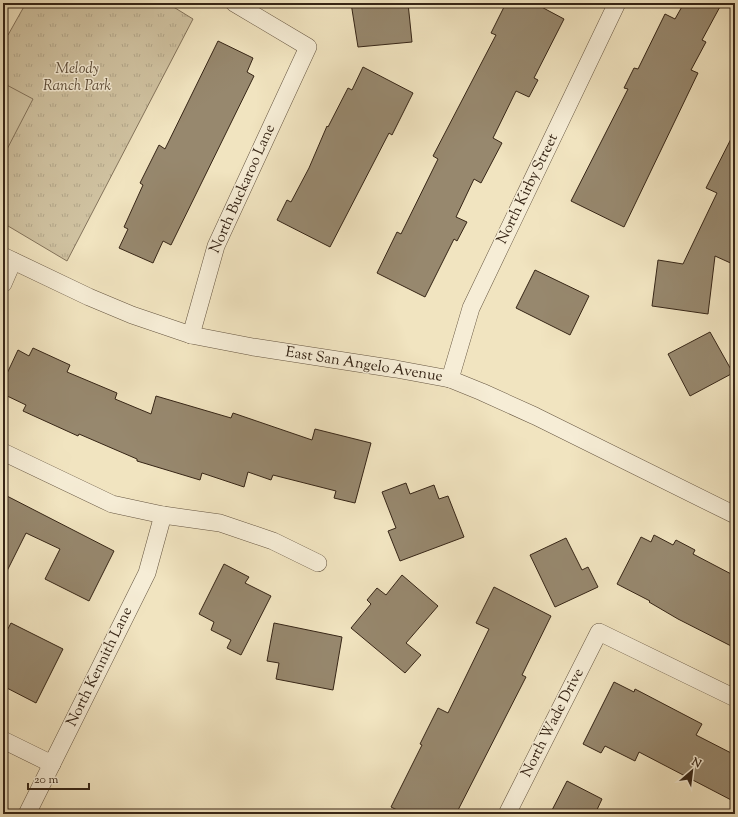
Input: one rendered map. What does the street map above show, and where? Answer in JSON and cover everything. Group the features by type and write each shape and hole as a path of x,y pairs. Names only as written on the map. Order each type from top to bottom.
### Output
{"street":[{"name":"North Buckaroo Lane","path":"191,335 216,246 308,47 234,3"},
{"name":"North Kirby Street","path":"450,379 471,308 617,3"},
{"name":"East San Angelo Avenue","path":"8,259 132,315 191,335 253,347 396,368 450,379 535,416 735,515"},
{"path":"3,284 8,259"},
{"path":"3,452 112,504 163,515 220,523 273,540 318,563"},
{"name":"North Kennith Lane","path":"27,814 147,573 163,515"},
{"name":"North Wade Drive","path":"507,814 599,632 735,698"},
{"path":"3,740 52,764"}],"green space":[{"name":"Melody Ranch Park","path":"26,3 167,3 193,19 67,261 3,223 3,32 8,35"},
{"path":"3,83 33,99 3,157"}],"building":[{"path":"351,3 408,3 412,42 358,47"},
{"path":"506,3 534,3 564,19 534,78 538,80 529,97 516,91 493,138 502,143 481,183 474,179 456,217 467,222 457,241 454,239 425,297 377,273 397,232 401,234 438,159 433,156 496,35 491,33"},
{"path":"684,3 722,3 702,40 706,42 691,70 698,73 624,227 571,201 628,89 624,88 634,68 638,69 665,14 675,19"},
{"path":"218,41 253,58 247,72 254,76 171,245 163,241 153,263 119,248 128,229 124,227 143,185 140,183 159,145 165,149"},
{"path":"363,67 413,93 392,135 389,133 330,247 277,220 287,200 291,202 309,168 327,126 328,127 348,88 352,90"},
{"path":"735,131 735,265 715,256 708,314 652,306 658,260 683,264 717,193 706,188"},
{"path":"535,270 589,296 570,335 516,308"},
{"path":"710,332 733,373 690,396 668,354"},
{"path":"33,348 70,365 67,372 117,393 115,399 151,414 156,396 231,418 233,413 312,440 315,429 371,443 355,503 334,498 336,491 273,475 271,480 248,472 244,487 202,473 200,480 137,461 137,459 79,434 78,436 23,411 26,405 3,394 3,382 18,350 29,356"},
{"path":"406,483 410,494 434,485 439,499 448,496 464,537 400,561 388,531 396,528 382,492"},
{"path":"3,494 114,551 89,601 45,579 60,549 26,533 3,579"},
{"path":"654,535 673,545 676,540 695,550 693,554 735,576 735,648 678,619 649,602 650,601 617,584 641,537 651,542"},
{"path":"566,538 582,570 588,567 598,587 555,607 530,555"},
{"path":"224,564 249,577 245,583 271,596 241,655 227,648 231,640 211,630 214,622 199,614"},
{"path":"402,575 438,606 406,643 421,655 405,673 351,628 371,604 367,600 377,588 386,595"},
{"path":"494,587 551,616 522,675 526,677 456,814 405,814 391,807 422,745 420,744 438,708 448,713 489,629 476,623"},
{"path":"11,623 63,649 36,703 3,686 3,638"},
{"path":"274,623 342,637 333,690 276,679 279,663 267,661"},
{"path":"614,682 634,692 635,689 702,724 696,735 735,755 735,802 639,752 635,761 605,746 601,753 583,744"},
{"path":"567,781 602,799 595,814 550,814"}]}
